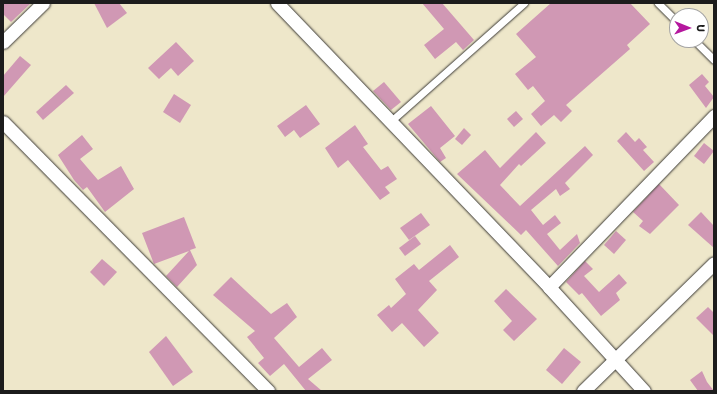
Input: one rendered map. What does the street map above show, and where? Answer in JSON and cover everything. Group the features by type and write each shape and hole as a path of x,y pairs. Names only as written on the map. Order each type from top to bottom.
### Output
{"street":[{"path":"3,42 43,3"},
{"path":"277,3 549,287 617,359 644,391"},
{"path":"549,287 714,116"},
{"path":"3,122 268,391"},
{"path":"583,391 714,263"}],"lane":[{"path":"391,121 524,3"},
{"path":"658,3 669,14"},
{"path":"702,48 714,60"}],"building":[{"path":"3,3 31,3 11,22 3,14"},
{"path":"94,3 119,3 127,13 107,28"},
{"path":"422,3 442,3 474,40 463,50 456,42 435,59 424,45 444,29"},
{"path":"551,3 630,3 650,24 627,45 630,49 566,105 572,111 561,122 554,115 541,126 531,114 545,101 533,86 528,90 515,74 536,57 516,34"},
{"path":"176,42 194,61 178,76 171,68 159,79 148,68"},
{"path":"20,56 31,65 3,97 3,76"},
{"path":"702,74 709,82 705,86 714,97 706,108 689,85"},
{"path":"384,82 401,102 391,110 373,91"},
{"path":"66,85 74,93 43,120 36,112"},
{"path":"174,94 191,105 180,123 163,112"},
{"path":"306,105 320,124 300,138 294,130 285,137 277,126"},
{"path":"431,106 455,136 440,148 446,158 440,162 408,124"},
{"path":"516,111 523,119 514,127 507,119"},
{"path":"355,125 368,144 363,147 381,170 388,166 397,179 385,187 390,193 380,200 348,160 338,168 325,148"},
{"path":"464,128 471,135 462,145 455,139"},
{"path":"536,132 546,143 521,166 519,164 500,185 520,206 585,146 593,155 565,183 570,189 560,196 556,189 531,210 543,225 555,215 561,223 547,234 560,250 577,234 580,243 558,266 526,230 521,235 457,174 485,150 500,168"},
{"path":"626,132 635,142 639,138 647,147 643,150 654,162 644,171 617,141"},
{"path":"82,135 93,149 80,159 98,180 121,166 134,189 105,212 87,187 83,190 74,180 58,155"},
{"path":"704,143 714,151 704,164 694,156"},
{"path":"659,184 679,205 650,234 639,226 643,221 633,212"},
{"path":"701,212 714,226 714,248 688,225"},
{"path":"421,213 430,225 409,240 400,228"},
{"path":"184,217 196,248 190,250 197,265 177,287 166,276 189,251 154,264 142,233"},
{"path":"616,231 626,240 614,254 604,245"},
{"path":"415,236 421,244 405,256 399,248"},
{"path":"450,245 459,257 429,281 437,290 418,310 439,333 424,347 402,323 392,332 377,315 389,305 391,308 406,294 395,279 414,264 419,270"},
{"path":"102,259 117,272 104,286 90,272"},
{"path":"585,261 593,269 584,276 599,292 619,274 627,283 616,293 620,300 601,316 582,293 579,295 566,282"},
{"path":"231,277 271,314 287,303 297,317 274,338 299,367 322,348 332,360 308,379 322,391 306,391 284,364 270,376 258,363 264,358 247,337 255,331 213,295"},
{"path":"506,289 537,319 514,341 503,330 512,321 494,301"},
{"path":"708,307 714,313 714,336 696,318"},
{"path":"166,336 193,372 173,386 149,352"},
{"path":"564,348 581,362 562,384 546,370"},
{"path":"702,371 707,382 714,391 698,391 690,380"}]}
